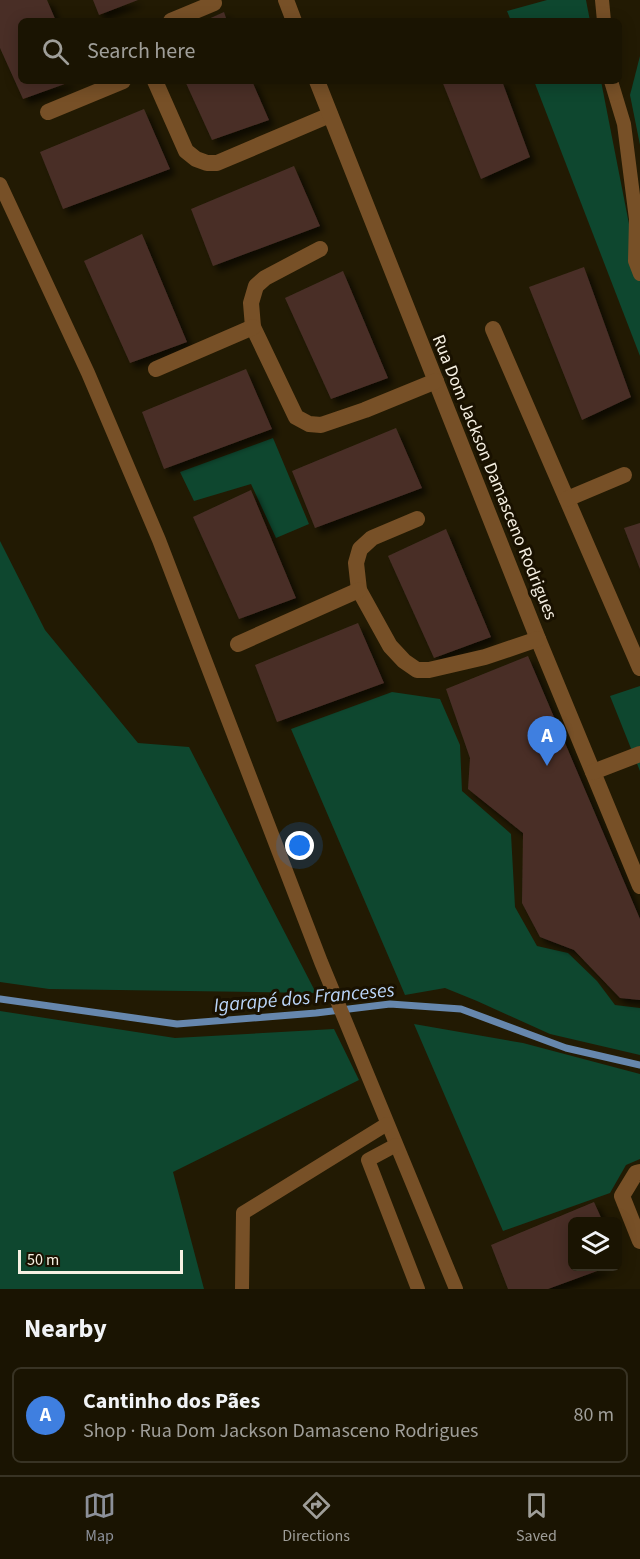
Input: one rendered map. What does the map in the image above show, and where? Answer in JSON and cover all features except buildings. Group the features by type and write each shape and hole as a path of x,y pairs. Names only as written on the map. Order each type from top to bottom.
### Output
{"street":[{"path":"286,0 293,18"},
{"path":"178,18 214,3"},
{"path":"48,112 116,84"},
{"path":"156,84 186,151 196,159 207,163 217,163 330,115"},
{"name":"Rua Dom Jackson Damasceno Rodrigues","path":"318,84 538,639 640,886"},
{"path":"320,249 265,278 256,286 251,303 253,327 296,417 309,424 321,425 436,381"},
{"path":"156,369 253,327"},
{"path":"493,329 640,668"},
{"path":"567,499 624,475"},
{"path":"417,519 372,538 360,549 356,563 360,590 390,646 404,661 417,670 429,670 485,657 538,639"},
{"path":"238,644 360,590"},
{"path":"593,772 640,753"},
{"path":"640,1172 636,1173 622,1196 640,1241"}],"lane":[{"path":"602,0 604,18"},
{"path":"612,84 624,124 636,219 638,264"},
{"path":"0,184 88,372 159,540 321,963 456,1289"},
{"path":"242,1289 243,1213 387,1124"},
{"path":"396,1145 368,1160 418,1289"}],"green space":[{"path":"547,0 586,0 589,18 510,18 507,11"},
{"path":"640,56 640,145 630,95"},
{"path":"535,84 602,84 640,280 640,356"},
{"path":"273,438 309,524 276,538 251,484 194,501 180,472"},
{"path":"0,541 45,630 138,743 189,747 316,993 49,989 0,982"},
{"path":"640,686 640,771 610,696"},
{"path":"392,692 440,699 460,745 462,791 511,834 515,907 537,946 568,953 597,981 615,1005 640,1008 640,1055 550,1034 445,988 405,995 291,729"},
{"path":"0,1011 175,1038 334,1029 359,1080 173,1172 204,1289 0,1289"},
{"path":"414,1024 523,1043 640,1074 640,1159 626,1165 610,1193 503,1231"}],"waterway":[{"name":"Igarapé dos Franceses","path":"0,999 177,1024 316,1013 390,1004 461,1009 566,1048 640,1065"}],"place":[{"name":"Cantinho dos Pães","path":"547,766"}]}
